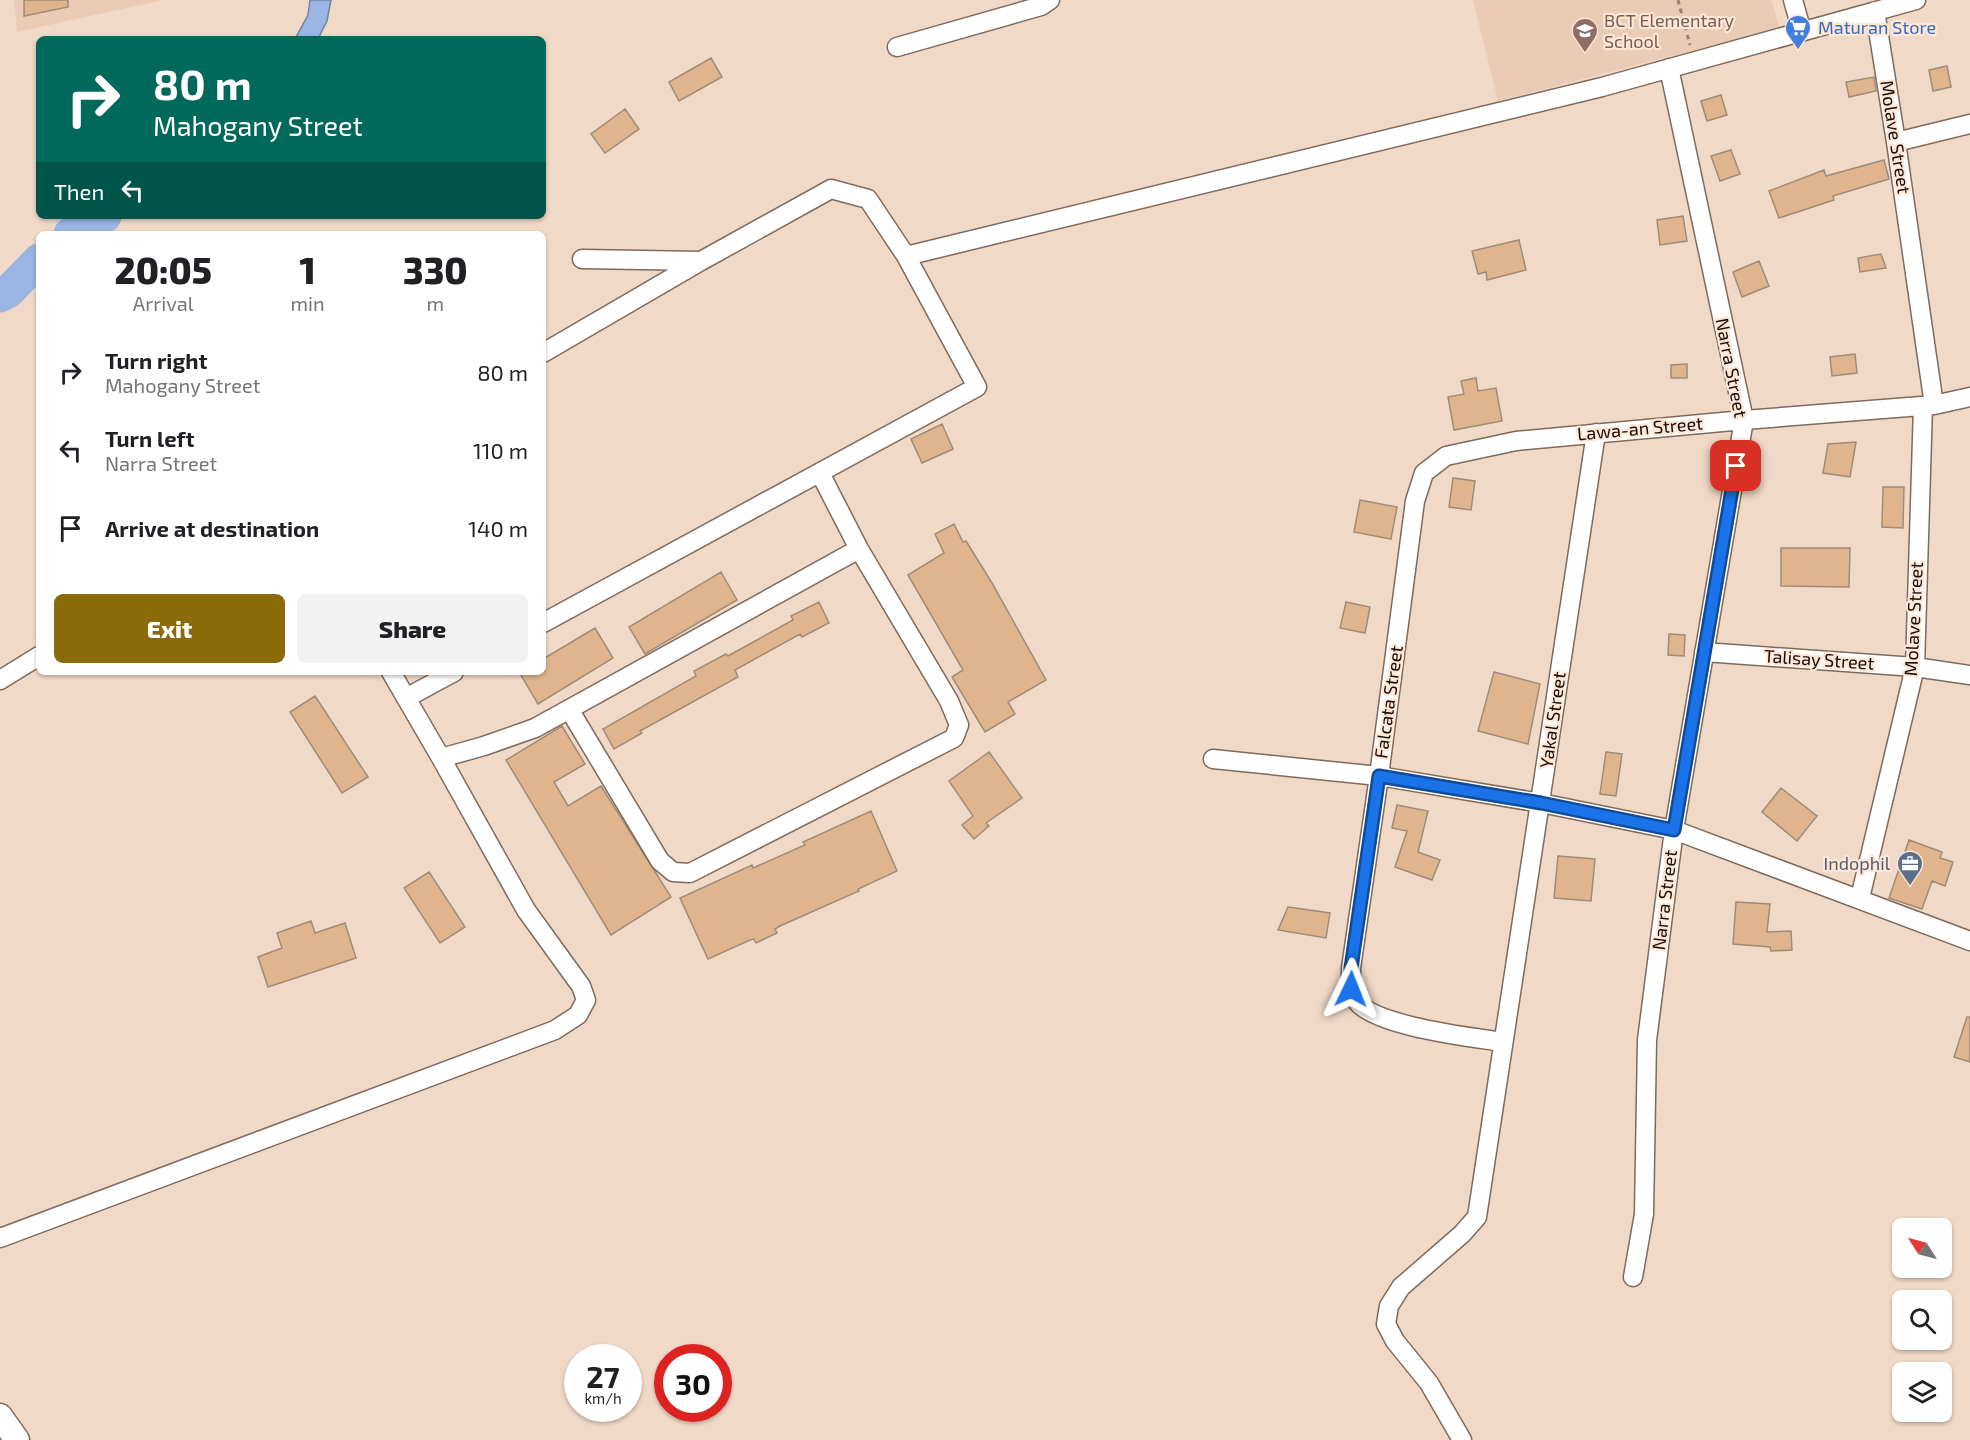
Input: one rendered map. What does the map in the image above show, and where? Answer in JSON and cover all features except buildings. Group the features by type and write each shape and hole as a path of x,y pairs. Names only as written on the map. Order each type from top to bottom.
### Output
{"main road":[{"path":"0,1416 17,1440"}],"street":[{"path":"897,47 1041,6 1050,0"},
{"path":"1793,0 1802,32"},
{"path":"906,256 1602,87 1916,0"},
{"name":"Molave Street","path":"1860,898 1915,667 1929,405 1896,142 1875,11"},
{"name":"Narra Street","path":"1633,1277 1644,1214 1647,1040 1674,830 1744,420 1669,68"},
{"path":"1896,142 1970,124"},
{"path":"546,351 831,189 868,199 906,256 977,387 546,621"},
{"path":"582,259 701,261"},
{"name":"Lawa-an Street","path":"1424,473 1446,456 1516,441 1929,405 1970,397"},
{"name":"Yakal Street","path":"1462,1440 1429,1383 1395,1341 1386,1324 1389,1306 1401,1287 1462,1234 1477,1217 1596,434"},
{"path":"569,709 660,861 673,872 690,873 954,738 959,725 949,701 859,549 820,472"},
{"name":"Falcata Street","path":"1424,473 1415,501 1351,968 1351,989 1356,1001 1365,1010 1395,1022 1503,1042"},
{"path":"441,758 535,728 859,549"},
{"name":"Talisay Street","path":"1704,652 1915,667 1970,675"},
{"path":"0,680 36,658"},
{"path":"0,1238 543,1034 578,1015 586,1000 581,986 526,910 392,675"},
{"path":"406,698 448,675"},
{"path":"1213,759 1379,776 1541,803 1674,830 1970,941"}],"path":[{"path":"1678,0 1695,61"}],"shaded area":[{"path":"14,0 163,0 17,32"},
{"name":"BCT Elementary School","path":"1473,0 1772,0 1779,28 1498,101"}],"water":[{"path":"310,0 331,0 327,21 320,36 297,36 308,15"}],"waterway":[{"path":"76,231 99,219"},
{"path":"0,296 9,291 36,263"}],"place":[{"name":"Maturan Store","path":"1798,51"},
{"name":"BCT Elementary School","path":"1585,54"},
{"name":"Indophil","path":"1910,887"}],"route":[{"path":"1351,989 1351,968 1379,776 1541,803 1674,830 1736,466"}]}
